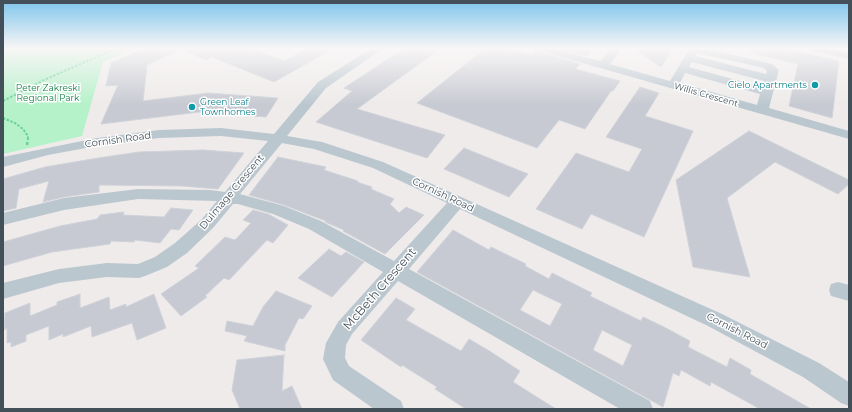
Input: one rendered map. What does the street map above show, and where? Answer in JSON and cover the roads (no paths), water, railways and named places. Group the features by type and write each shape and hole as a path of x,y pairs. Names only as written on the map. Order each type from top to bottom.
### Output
{"street":[{"path":"277,138 322,85 349,67"},
{"name":"Willis Crescent","path":"608,67 849,135"},
{"path":"724,67 770,79 762,110"},
{"path":"673,85 682,69 767,92"},
{"name":"Cornish Road","path":"3,162 83,145 159,134 221,132 277,138 317,145 378,165 715,320 811,370 849,395"},
{"name":"Dulmage Crescent","path":"3,291 59,276 107,270 139,270 161,262 181,248 206,224 277,138"},
{"path":"3,219 52,207 116,196 138,194 210,195 278,210 315,225 642,409"},
{"name":"McBeth Crescent","path":"393,409 341,373 334,359 336,343 345,328 457,202"}],"place":[{"name":"Cielo Apartments","path":"815,85"},
{"name":"Green Leaf Townhomes","path":"192,107"}],"park label":[{"name":"Peter Zakreski Regional Park","path":"48,94"}]}
